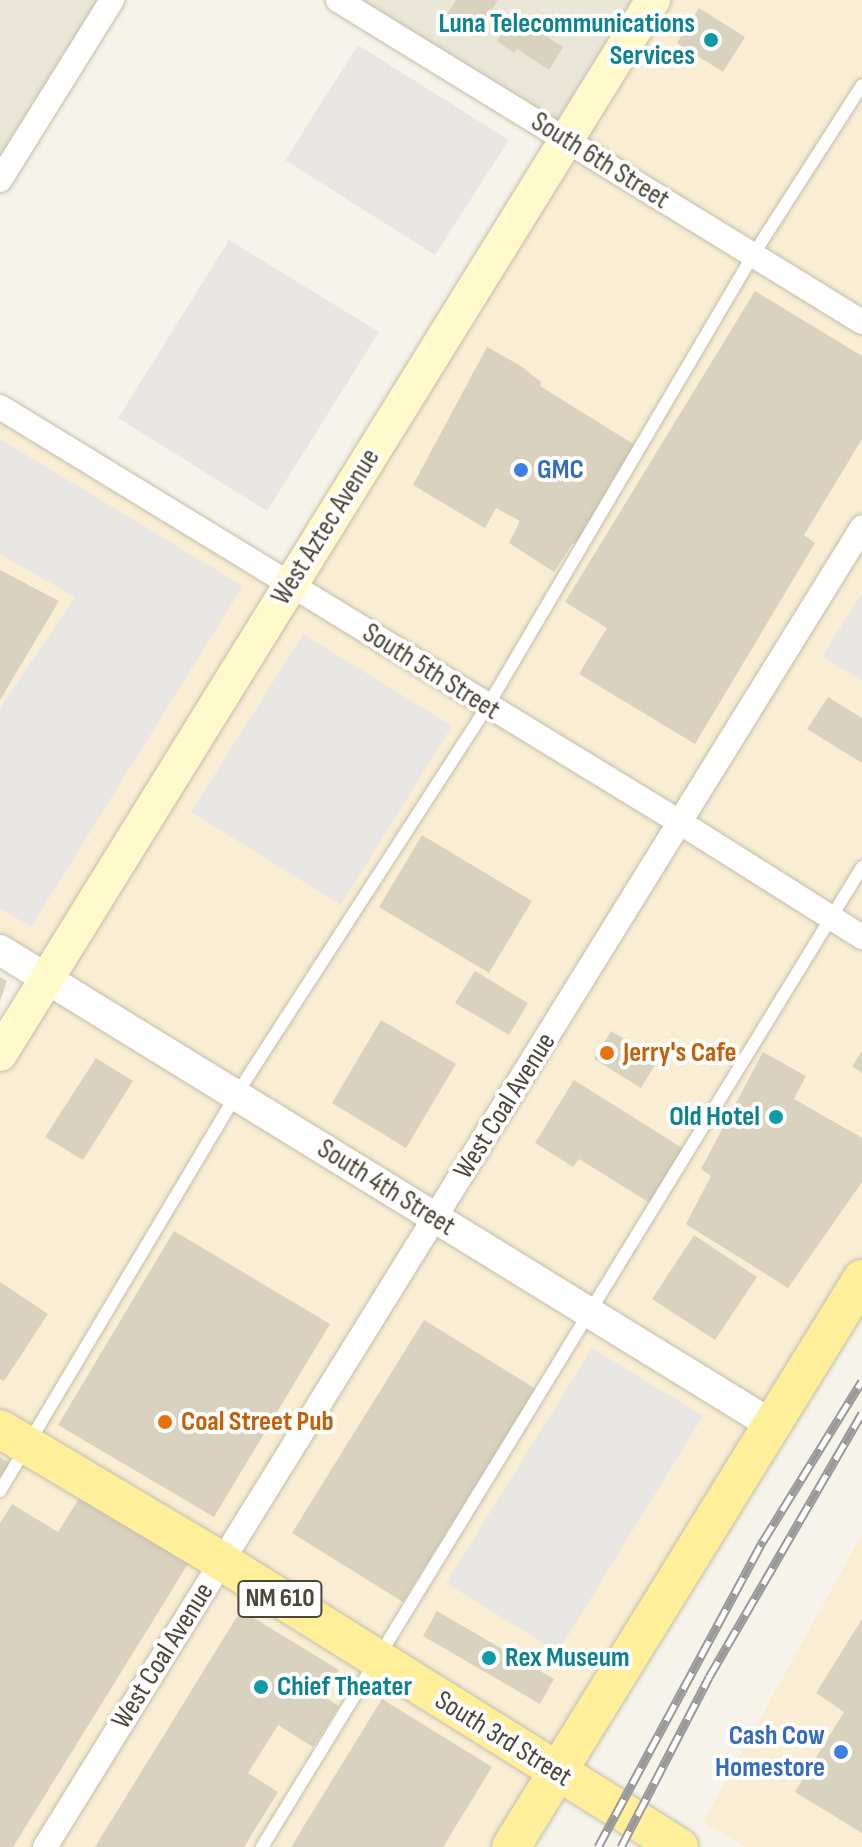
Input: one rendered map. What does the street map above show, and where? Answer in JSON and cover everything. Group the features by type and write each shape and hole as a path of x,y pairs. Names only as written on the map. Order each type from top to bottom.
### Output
{"main road":[{"name":"West Aztec Avenue","path":"0,1054 653,0"},
{"path":"511,1847 862,1279"},
{"name":"South 3rd Street","path":"14,1438 221,1561 679,1847"}],"street":[{"path":"0,180 112,0"},
{"name":"South 6th Street","path":"338,0 862,322"},
{"name":"South 5th Street","path":"0,407 862,937"},
{"name":"West Coal Avenue","path":"45,1847 862,528"},
{"name":"South 4th Street","path":"0,950 772,1425"}],"lane":[{"path":"0,1491 14,1438 487,707 753,255 862,85"},
{"path":"262,1847 587,1311 862,867"}],"shaded area":[{"path":"0,0 112,0 0,181"},
{"path":"338,0 632,0 551,131"},
{"path":"653,0 862,0 862,1279 510,1847 0,1847 0,1054 46,979 0,950 0,407 290,585"},
{"path":"358,45 509,140 435,255 285,160"},
{"path":"229,240 379,332 267,511 118,418"},
{"path":"0,439 243,586 31,927 0,908 0,708 75,597 0,554"},
{"path":"862,593 862,681 822,656"},
{"path":"303,634 452,726 341,905 191,812"},
{"path":"592,1348 703,1416 558,1652 446,1583"},
{"path":"862,1534 862,1847 746,1847 703,1822"}],"building":[{"path":"456,0 498,0 478,32 447,14"},
{"name":"Luna Telecommunications Services","path":"699,8 745,37 723,72 677,43"},
{"path":"517,10 535,22 532,27 563,47 549,70 517,49 514,53 497,41"},
{"path":"755,291 862,356 862,439 804,535 815,543 695,744 579,674 607,628 565,602"},
{"name":"GMC","path":"487,347 521,366 541,382 540,386 635,445 576,544 573,543 554,572 509,543 520,521 496,508 485,528 413,485"},
{"path":"0,570 59,601 0,700"},
{"path":"828,697 862,718 862,763 807,729"},
{"path":"422,835 532,901 489,973 379,907"},
{"path":"475,971 528,1003 509,1035 455,1003"},
{"path":"0,977 7,981 0,1001"},
{"path":"381,1020 456,1064 406,1148 332,1103"},
{"path":"611,1031 658,1060 641,1088 594,1059"},
{"path":"862,1051 862,1073 852,1066"},
{"path":"763,1052 806,1076 794,1099 862,1138 862,1182 788,1288 686,1224 711,1176 701,1169"},
{"path":"96,1058 133,1081 83,1160 45,1137"},
{"path":"574,1080 684,1149 650,1203 579,1159 573,1167 535,1143"},
{"path":"174,1231 330,1324 214,1517 58,1425"},
{"path":"694,1235 757,1277 715,1340 652,1299"},
{"path":"0,1282 48,1314 4,1381 0,1379"},
{"path":"424,1320 536,1389 403,1602 292,1533"},
{"path":"0,1457 11,1464 0,1482"},
{"path":"80,1497 188,1564 13,1847 0,1847 0,1523 12,1504 58,1532"},
{"path":"241,1610 339,1670 323,1696 339,1706 313,1747 278,1725 248,1773 278,1792 244,1847 95,1847"},
{"name":"Rex Museum","path":"437,1611 554,1679 540,1704 423,1636"},
{"name":"Cash Cow Homestore","path":"862,1619 862,1833 795,1792 844,1712 816,1693"},
{"path":"382,1699 492,1767 443,1847 291,1847"}],"railway":[{"path":"598,1847 763,1541 862,1381"},
{"path":"621,1847 709,1677 862,1413"}],"place":[{"name":"Luna Telecommunications Services","path":"711,40"},
{"name":"GMC","path":"521,470"},
{"name":"Jerry's Cafe","path":"607,1053"},
{"name":"Old Hotel","path":"776,1117"},
{"name":"Coal Street Pub","path":"165,1422"},
{"name":"Rex Museum","path":"489,1658"},
{"name":"Chief Theater","path":"261,1687"},
{"name":"Cash Cow Homestore","path":"841,1752"}]}
